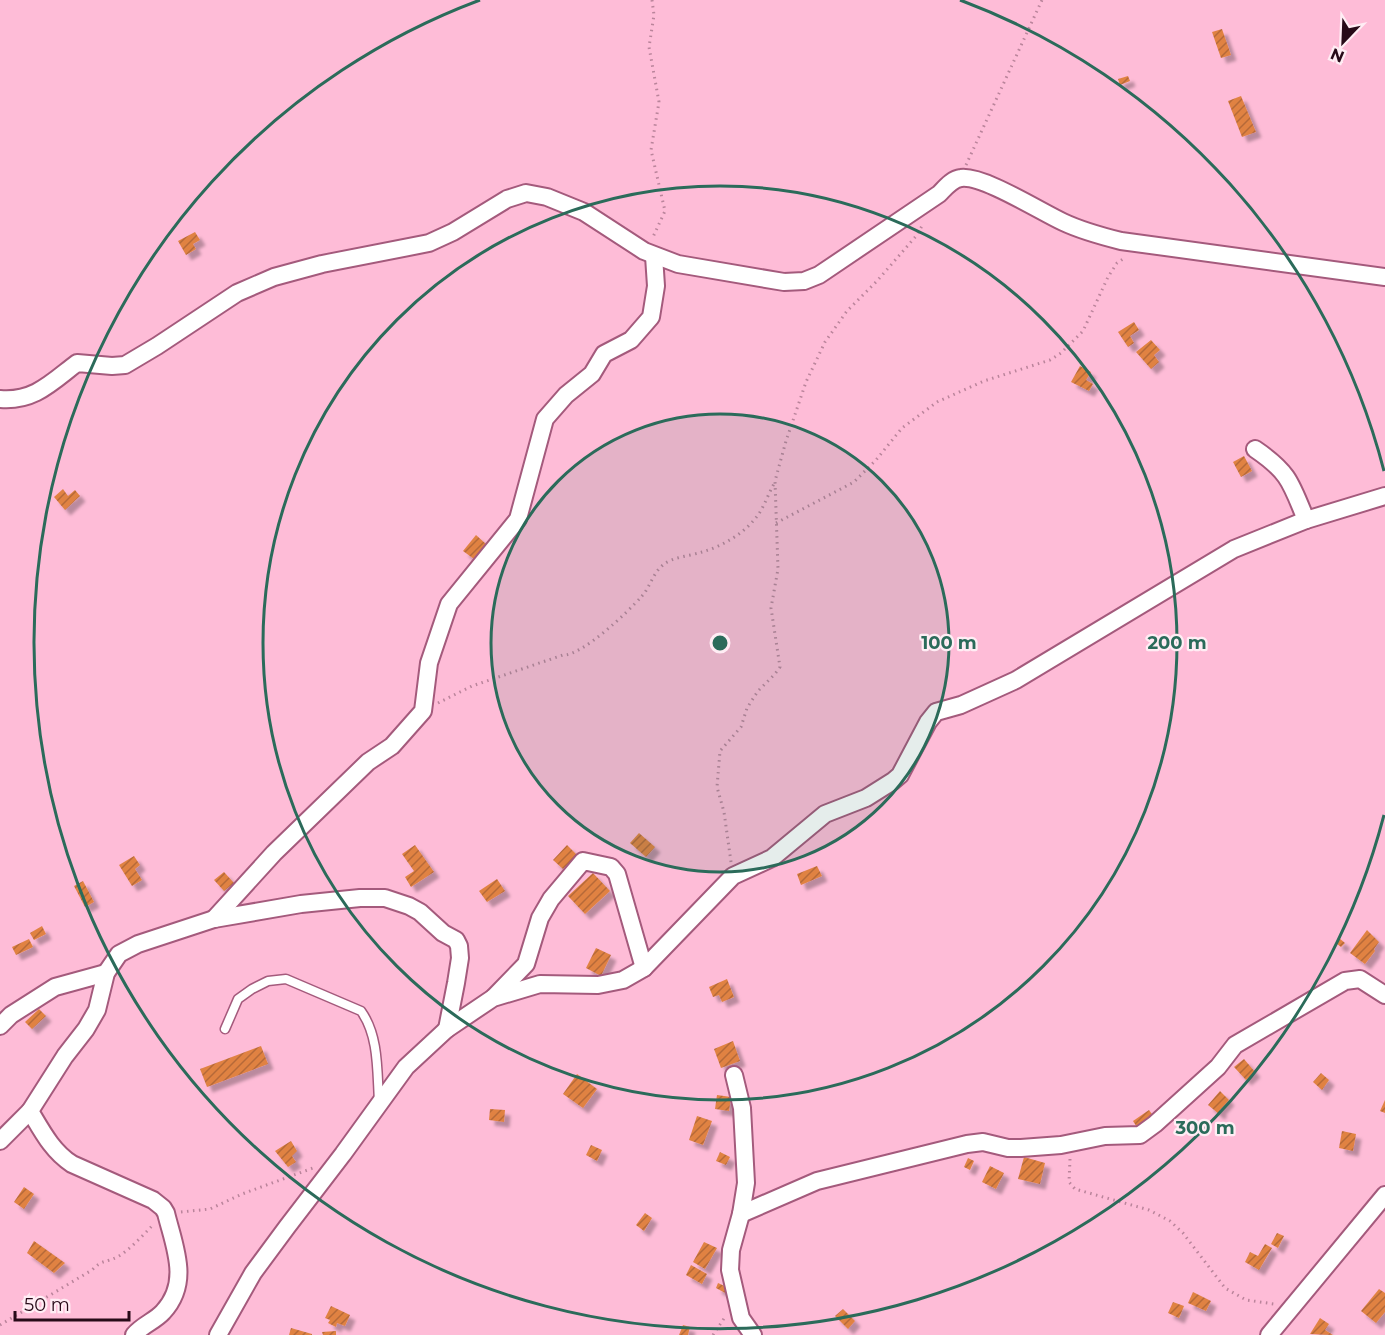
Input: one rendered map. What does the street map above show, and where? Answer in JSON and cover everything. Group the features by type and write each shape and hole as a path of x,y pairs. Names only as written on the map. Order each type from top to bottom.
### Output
{"street":[{"path":"0,399 12,400 29,397 77,363 125,365 237,293 274,277 322,264 429,243 453,232 507,199 526,193 547,197 584,212 649,254 678,264 784,282 804,281 819,275 959,178 980,181 1080,229 1121,241 1385,277"},
{"path":"214,919 274,854 368,762 392,746 423,711 429,663 449,604 518,519 533,469 544,419 566,395 592,374 604,354 631,340 651,317 656,286 649,254"},
{"path":"1255,449 1275,463 1286,475 1306,520"},
{"path":"494,998 540,984 598,986 623,980 644,968 733,876 772,858 825,814 866,798 893,782 900,775 928,722 936,712 961,705 1016,680 1234,549 1306,520 1384,497"},
{"path":"218,1335 253,1273 406,1067 447,1029 494,998 526,964 540,918 550,899 583,861 611,867 617,874 644,968"},
{"path":"0,1141 30,1111 65,1056 86,1029 97,1010 106,973 119,954 138,944 214,919 301,904 360,897 386,898 410,906 443,933 456,940 459,946 457,975 447,1029"},
{"path":"0,1026 10,1015 55,987 106,973"},
{"path":"741,1214 817,1181 966,1144 983,1142 1008,1148 1140,1134 1155,1124 1218,1067 1235,1045 1345,981 1360,979 1385,995"},
{"path":"734,1075 742,1108 746,1183 741,1214 731,1250 730,1270 741,1318 753,1335"},
{"path":"30,1111 62,1158 153,1200 166,1213 179,1262 174,1296 162,1314 150,1320 134,1335"},
{"path":"1269,1335 1385,1195"}],"lane":[{"path":"225,1029 238,999 268,981 286,979 361,1011 368,1021 375,1049 380,1104"}],"path":[{"path":"649,254 665,211 651,150 659,102 649,47 654,15 652,0"},
{"path":"959,178 1042,0"},
{"path":"423,711 472,686 563,655 571,656 598,638 641,597 663,565 723,546 758,516 775,481 806,382 825,342 847,311 878,281 917,235 939,194"},
{"path":"776,524 854,482 876,460 902,428 937,402 984,381 1050,360 1061,353 1083,332 1097,297 1117,263 1147,243"},
{"path":"733,876 724,812 717,788 718,764 720,751 741,727 747,708 758,691 780,667 771,608 778,569 775,481"},
{"path":"1072,1143 1069,1182 1075,1189 1149,1210 1170,1221 1183,1233 1225,1288 1237,1296 1246,1300 1294,1307"},
{"path":"0,1325 92,1270 101,1261 116,1258 166,1213 210,1209 242,1194 314,1167"}],"building":[{"path":"1222,29 1231,55 1221,58 1212,32"},
{"path":"1128,76 1130,81 1120,85 1118,79"},
{"path":"1241,96 1256,132 1242,137 1228,101"},
{"path":"195,232 200,240 193,244 196,249 186,255 178,241"},
{"path":"1134,322 1139,330 1130,336 1134,343 1128,347 1118,332"},
{"path":"1151,340 1160,350 1154,355 1159,362 1151,369 1136,352"},
{"path":"1080,366 1091,372 1086,380 1093,384 1089,391 1071,382"},
{"path":"1244,456 1252,471 1241,477 1233,462"},
{"path":"63,489 68,496 75,490 80,496 65,510 54,497"},
{"path":"476,535 486,544 474,559 463,551"},
{"path":"639,833 655,847 646,857 630,843"},
{"path":"415,845 434,872 411,887 405,877 414,871 402,854"},
{"path":"567,845 577,855 563,869 553,860"},
{"path":"134,856 140,865 135,869 142,880 132,886 119,865"},
{"path":"817,866 822,876 801,885 797,874"},
{"path":"224,872 234,883 224,891 214,880"},
{"path":"593,873 610,891 585,914 568,896"},
{"path":"497,879 505,891 487,902 479,891"},
{"path":"83,881 94,902 85,907 74,886"},
{"path":"42,926 46,934 34,940 30,933"},
{"path":"1367,930 1379,942 1365,964 1350,953"},
{"path":"1339,938 1345,943 1341,947 1336,943"},
{"path":"29,939 33,947 16,955 12,947"},
{"path":"596,948 611,955 601,976 586,968"},
{"path":"727,979 734,997 722,1002 719,995 713,997 709,987"},
{"path":"39,1009 46,1016 32,1029 25,1022"},
{"path":"733,1041 740,1061 721,1068 714,1049"},
{"path":"261,1046 268,1064 207,1087 200,1069"},
{"path":"1244,1059 1255,1072 1246,1080 1234,1067"},
{"path":"1321,1073 1329,1080 1322,1090 1313,1082"},
{"path":"577,1074 597,1089 583,1108 563,1094"},
{"path":"1220,1091 1229,1100 1219,1114 1208,1105"},
{"path":"717,1095 731,1097 729,1111 715,1109"},
{"path":"1385,1100 1385,1113 1380,1111"},
{"path":"490,1109 505,1110 504,1122 489,1120"},
{"path":"1149,1110 1157,1121 1140,1132 1133,1121"},
{"path":"697,1116 712,1121 703,1145 689,1140"},
{"path":"1342,1131 1356,1134 1353,1151 1339,1148"},
{"path":"291,1141 297,1151 292,1156 296,1162 288,1167 275,1151"},
{"path":"591,1145 602,1150 597,1161 586,1155"},
{"path":"720,1152 730,1157 726,1165 716,1161"},
{"path":"1024,1157 1045,1163 1040,1184 1018,1179"},
{"path":"968,1158 974,1161 970,1170 964,1167"},
{"path":"990,1166 1004,1173 996,1189 982,1182"},
{"path":"24,1187 34,1194 24,1209 14,1202"},
{"path":"645,1213 652,1218 644,1231 636,1225"},
{"path":"1277,1233 1284,1236 1278,1248 1271,1244"},
{"path":"34,1241 65,1263 54,1273 27,1253"},
{"path":"704,1242 717,1248 705,1269 693,1262"},
{"path":"1265,1244 1272,1248 1259,1270 1245,1262 1250,1252 1258,1256"},
{"path":"691,1265 707,1274 702,1284 686,1275"},
{"path":"718,1283 729,1288 727,1294 716,1288"},
{"path":"1379,1289 1385,1293 1385,1312 1376,1323 1361,1311"},
{"path":"1193,1292 1211,1301 1206,1311 1188,1303"},
{"path":"1173,1302 1184,1306 1179,1318 1168,1313"},
{"path":"331,1306 350,1315 345,1326 337,1323 336,1327 328,1323 330,1320 325,1318"},
{"path":"843,1309 855,1321 848,1329 835,1316"},
{"path":"1320,1318 1329,1324 1325,1330 1333,1335 1310,1334"},
{"path":"683,1325 690,1327 688,1335 679,1335"},
{"path":"291,1328 312,1334 312,1335 289,1335"},
{"path":"336,1331 336,1335 323,1335 322,1332"}]}
